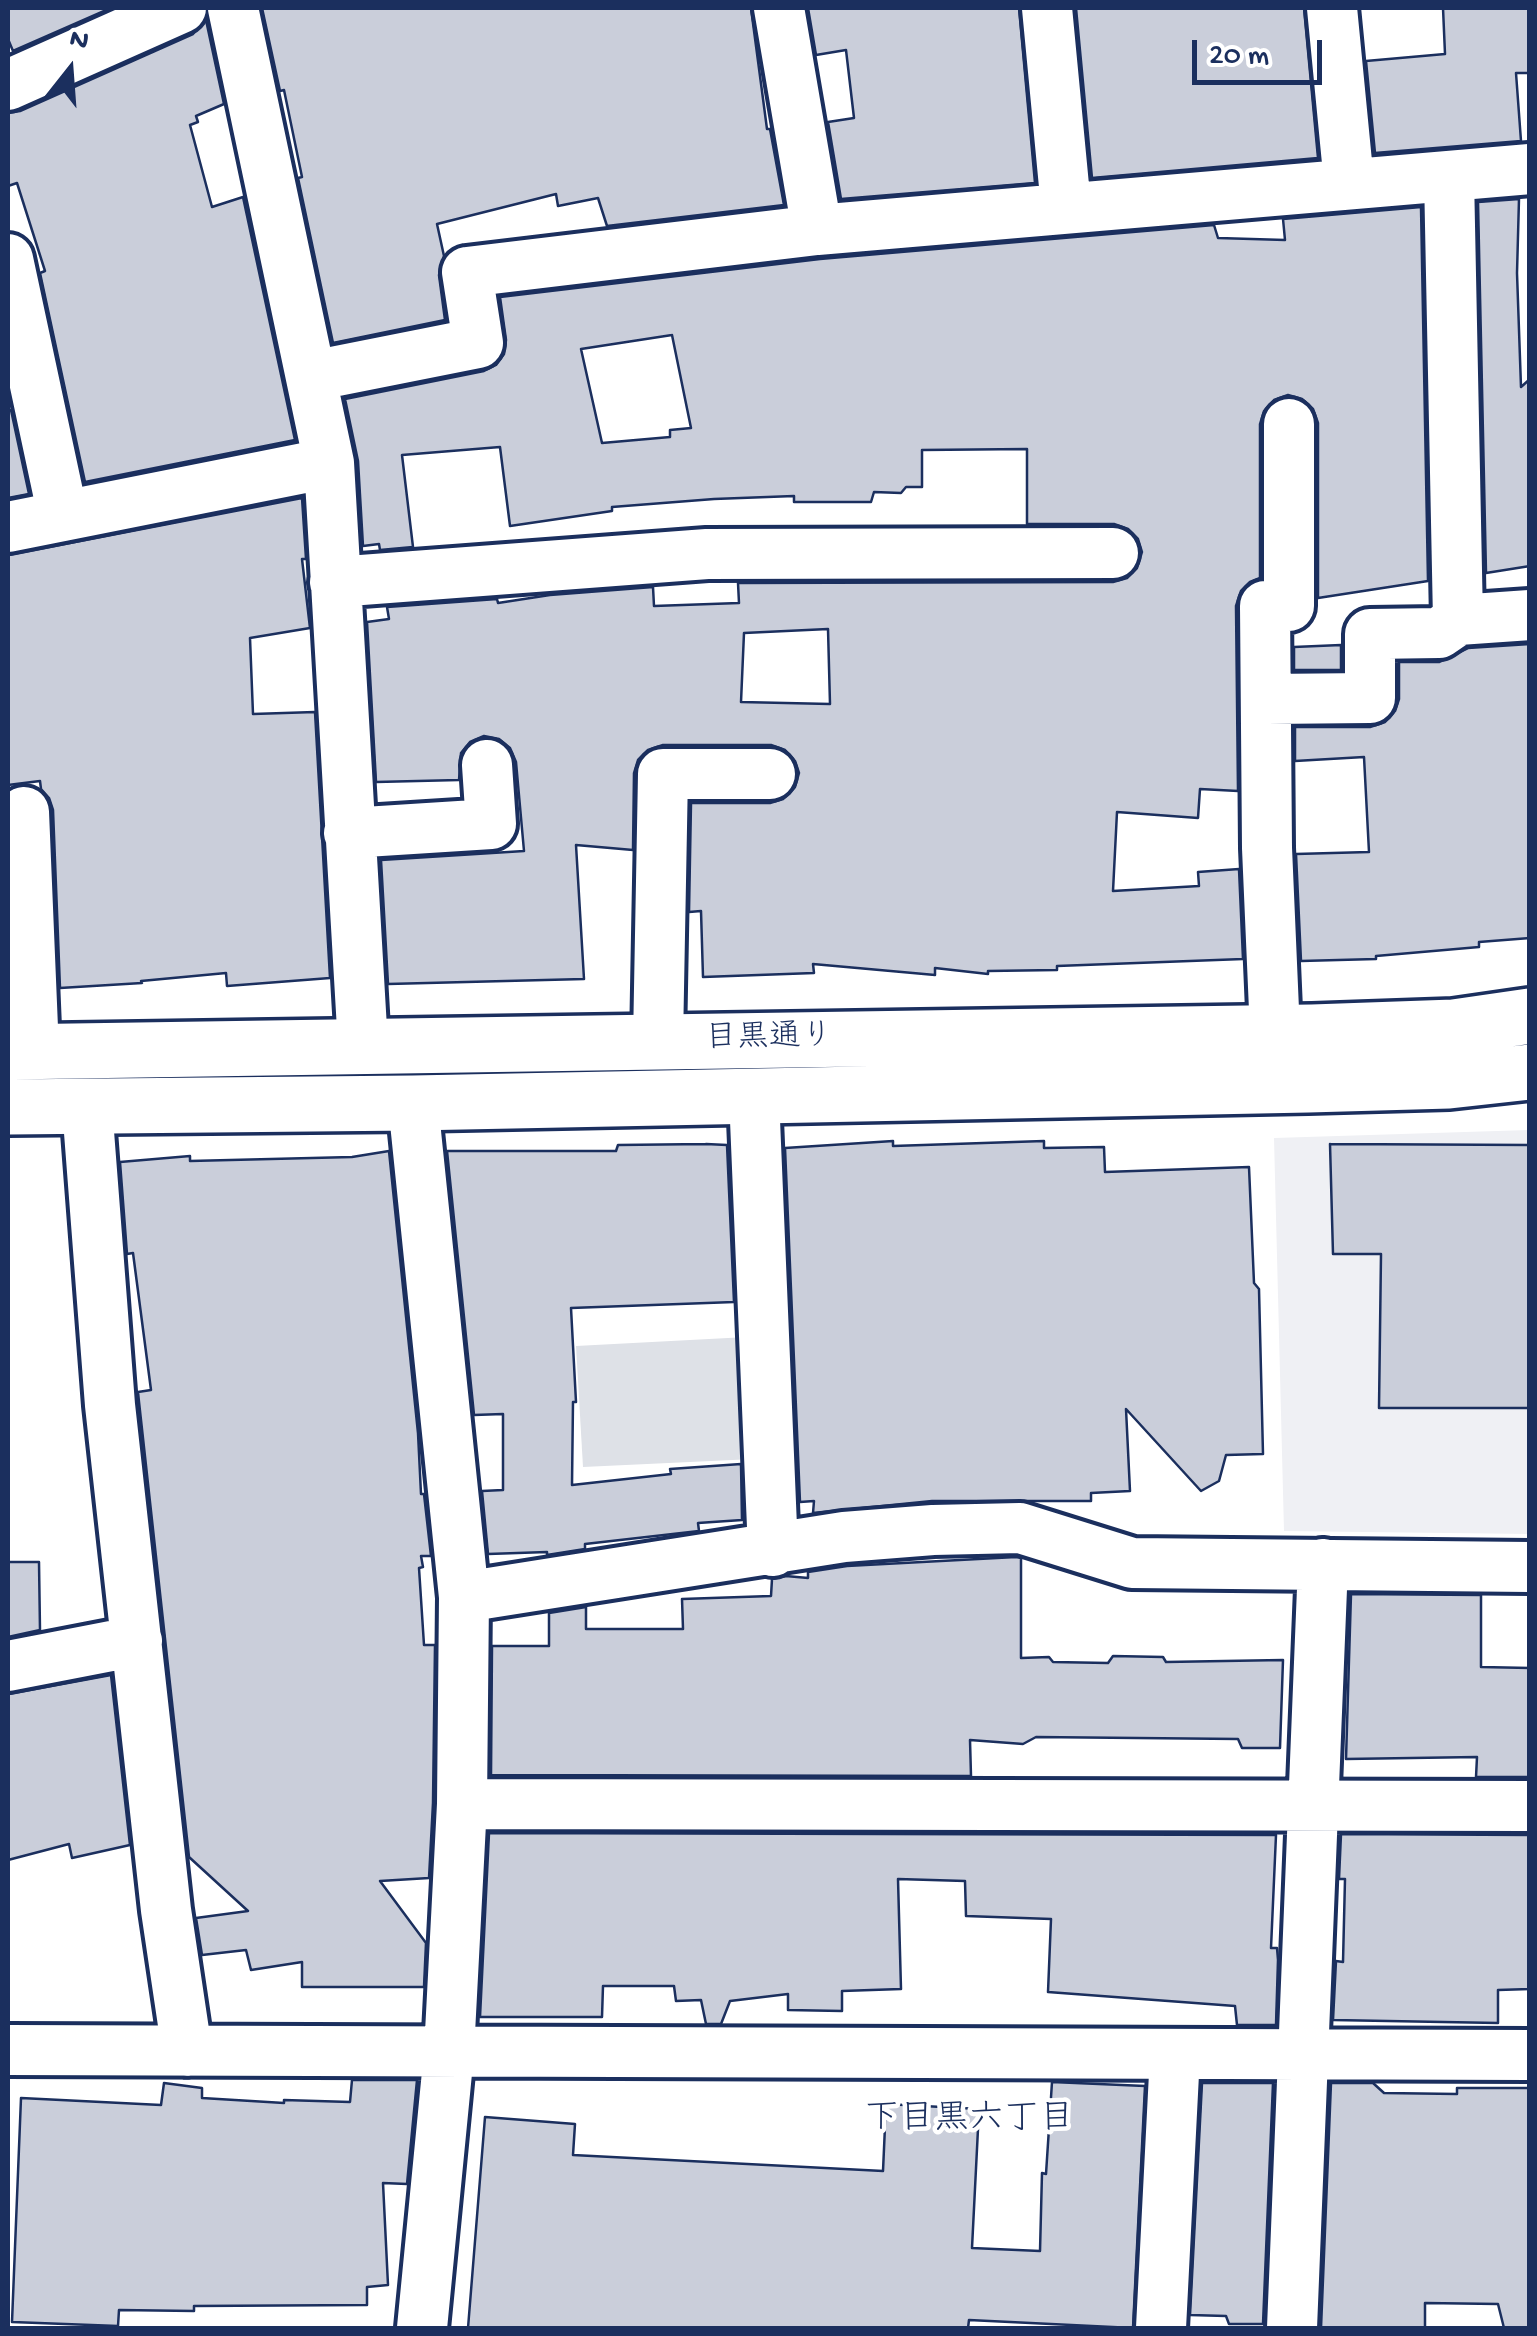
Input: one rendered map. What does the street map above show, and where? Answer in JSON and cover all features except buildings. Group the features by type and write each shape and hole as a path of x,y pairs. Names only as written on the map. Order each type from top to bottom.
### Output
{"main road":[{"name":"目黒通り","path":"21,1052 1275,1033 1454,1027 1530,1016"},
{"name":"目黒通り","path":"8,1107 413,1103 1449,1081 1530,1072"}],"street":[{"path":"8,85 181,8"},
{"path":"234,8 329,463 363,1046"},
{"path":"779,8 818,230"},
{"path":"1047,8 1066,206"},
{"path":"1332,8 1349,183"},
{"path":"312,376 478,342 467,272 818,230 1066,206 1530,170"},
{"path":"1448,176 1458,620"},
{"path":"8,260 62,516"},
{"path":"1275,1033 1266,606 1289,606 1289,424"},
{"path":"8,527 329,463"},
{"path":"335,582 706,554 1112,553"},
{"path":"1267,699 1370,698 1370,634 1440,633 1458,620 1530,615"},
{"path":"349,833 491,824 487,766"},
{"path":"658,1042 663,774 770,774"},
{"path":"21,1052 24,812"},
{"path":"754,1096 773,1551"},
{"path":"413,1103 464,1597 462,1804 449,2052 422,2328"},
{"path":"87,1106 110,1405 166,1910 187,2051"},
{"path":"464,1597 844,1538 933,1530 1020,1528 1132,1563 1530,1566"},
{"path":"1292,2328 1323,1564"},
{"path":"8,1666 137,1641"},
{"path":"462,1804 1530,1806"},
{"path":"8,2050 1530,2056"},
{"path":"1161,2328 1175,2054"}],"shaded area":[{"path":"1529,1130 1529,1534 1284,1531 1274,1138"},
{"path":"747,1337 754,1459 583,1467 576,1346"}],"district":[{"name":"下目黒六丁目","path":"969,2122"}]}
